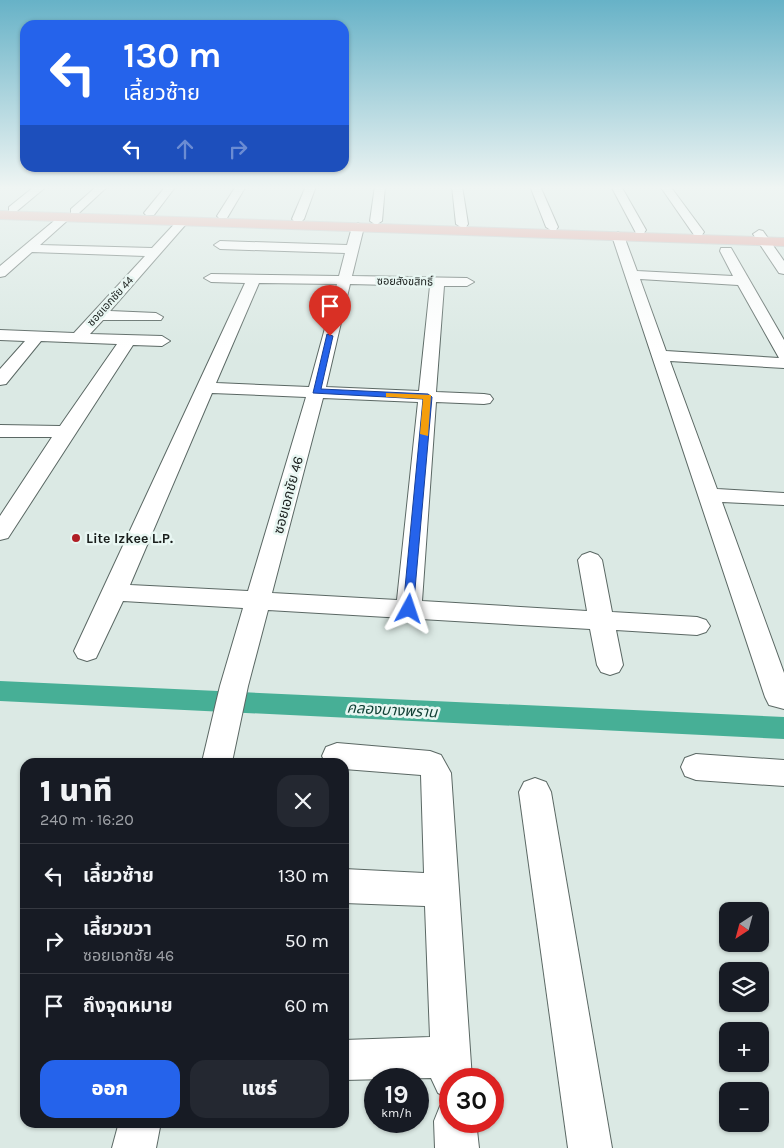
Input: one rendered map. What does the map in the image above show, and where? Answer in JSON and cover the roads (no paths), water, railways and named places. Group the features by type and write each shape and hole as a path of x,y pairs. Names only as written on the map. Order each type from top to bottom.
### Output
{"street":[{"path":"0,273 40,240"},
{"name":"ซอยเอกชัย 44","path":"78,338 165,240"},
{"path":"281,246 284,240"},
{"name":"ซอยเอกชัย 46","path":"218,758 234,686 316,392 351,249 357,240"},
{"path":"619,240 779,697 784,698"},
{"path":"764,240 784,270"},
{"path":"220,245 351,249"},
{"path":"30,248 153,252"},
{"path":"726,251 784,354"},
{"path":"633,275 743,281"},
{"name":"ซอยสังขสิทธิ์","path":"211,278 467,282"},
{"path":"87,651 254,278"},
{"path":"409,609 437,281"},
{"path":"98,315 156,317"},
{"path":"0,336 162,341"},
{"path":"0,380 38,336"},
{"path":"0,533 65,432 128,340"},
{"path":"660,355 784,363"},
{"path":"206,388 484,399"},
{"path":"0,431 65,432"},
{"path":"709,495 784,499"},
{"path":"590,560 610,665"},
{"path":"115,592 697,626"},
{"path":"337,756 416,761 430,764 436,773 452,1068 349,1060"},
{"path":"696,767 784,773"},
{"path":"535,792 590,1148"},
{"path":"349,886 441,890"},
{"path":"134,1148 139,1128"},
{"path":"456,1133 457,1148"}],"waterway":[{"name":"คลองบางพราน","path":"0,691 196,702 784,728"}],"place":[{"name":"Lite Izkee L.P.","path":"76,538"}]}
